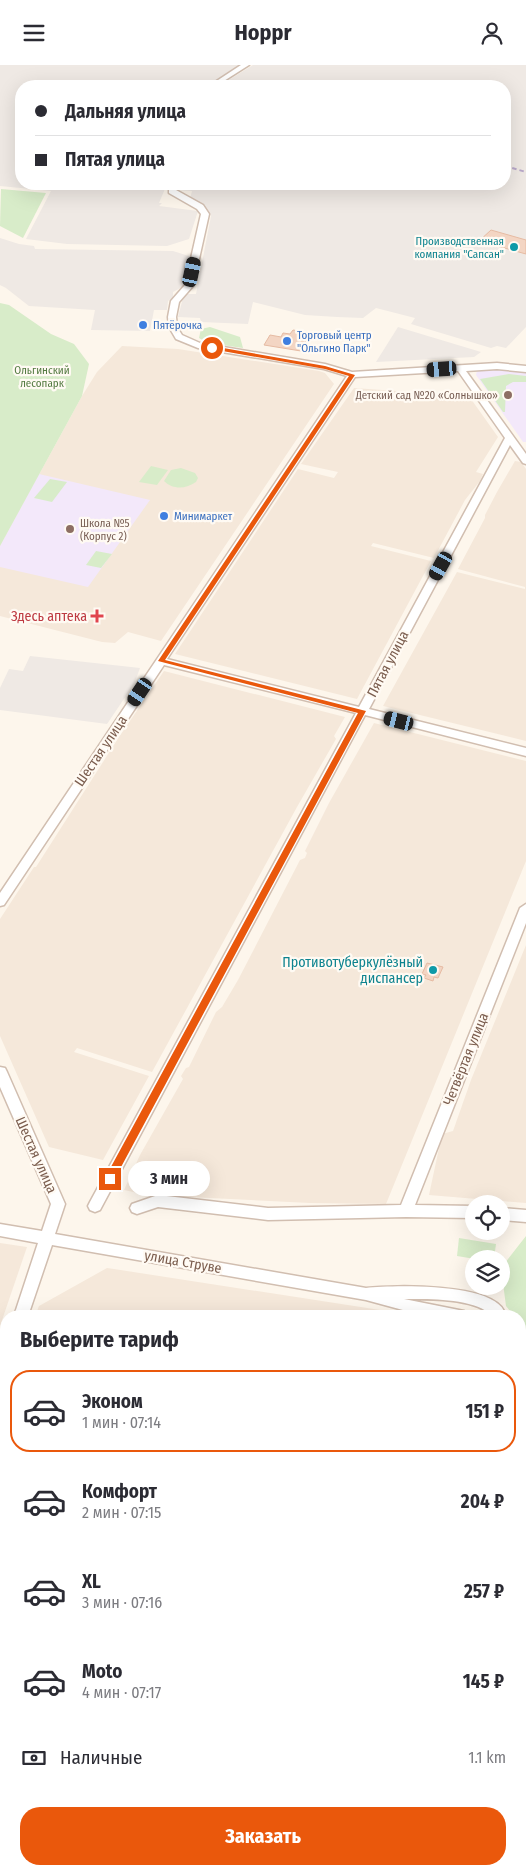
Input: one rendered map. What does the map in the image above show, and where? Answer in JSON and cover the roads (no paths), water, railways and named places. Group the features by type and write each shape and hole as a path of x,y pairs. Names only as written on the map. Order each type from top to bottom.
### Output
{"street":[{"path":"222,80 246,65"},
{"path":"172,190 200,207 205,214 189,286 177,298 173,308 173,327 179,337 198,345 325,367 352,375 504,365 526,369"},
{"path":"460,368 526,461"},
{"name":"Шестая улица","path":"0,902 352,375"},
{"name":"Пятая улица","path":"95,1206 509,439"},
{"path":"161,661 526,752"},
{"name":"Четвёртая улица","path":"406,1211 526,908"},
{"name":"Шестая улица","path":"0,1072 58,1204 23,1310"},
{"path":"137,1208 158,1201 268,1214 406,1211 465,1212"},
{"path":"510,1215 526,1216"},
{"name":"улица Струве","path":"0,1230 366,1294 426,1310"},
{"name":"улица Струве","path":"366,1294 386,1292 429,1293 485,1302 496,1310"}],"railway":[{"path":"511,168 526,172"}],"place":[{"name":"Производственная компания \"Сапсан\"","path":"514,247"},
{"name":"Пятёрочка","path":"143,325"},
{"name":"Торговый центр \"Ольгино Парк\"","path":"287,341"},
{"name":"Детский сад №20 «Солнышко»","path":"508,395"},
{"name":"Минимаркет","path":"164,516"},
{"name":"Школа №5 (Корпус 2)","path":"70,529"},
{"name":"Здесь аптека","path":"97,616"},
{"name":"Противотуберкулёзный диспансер","path":"433,970"}],"park label":[{"name":"Ольгинский лесопарк","path":"42,376"}]}
